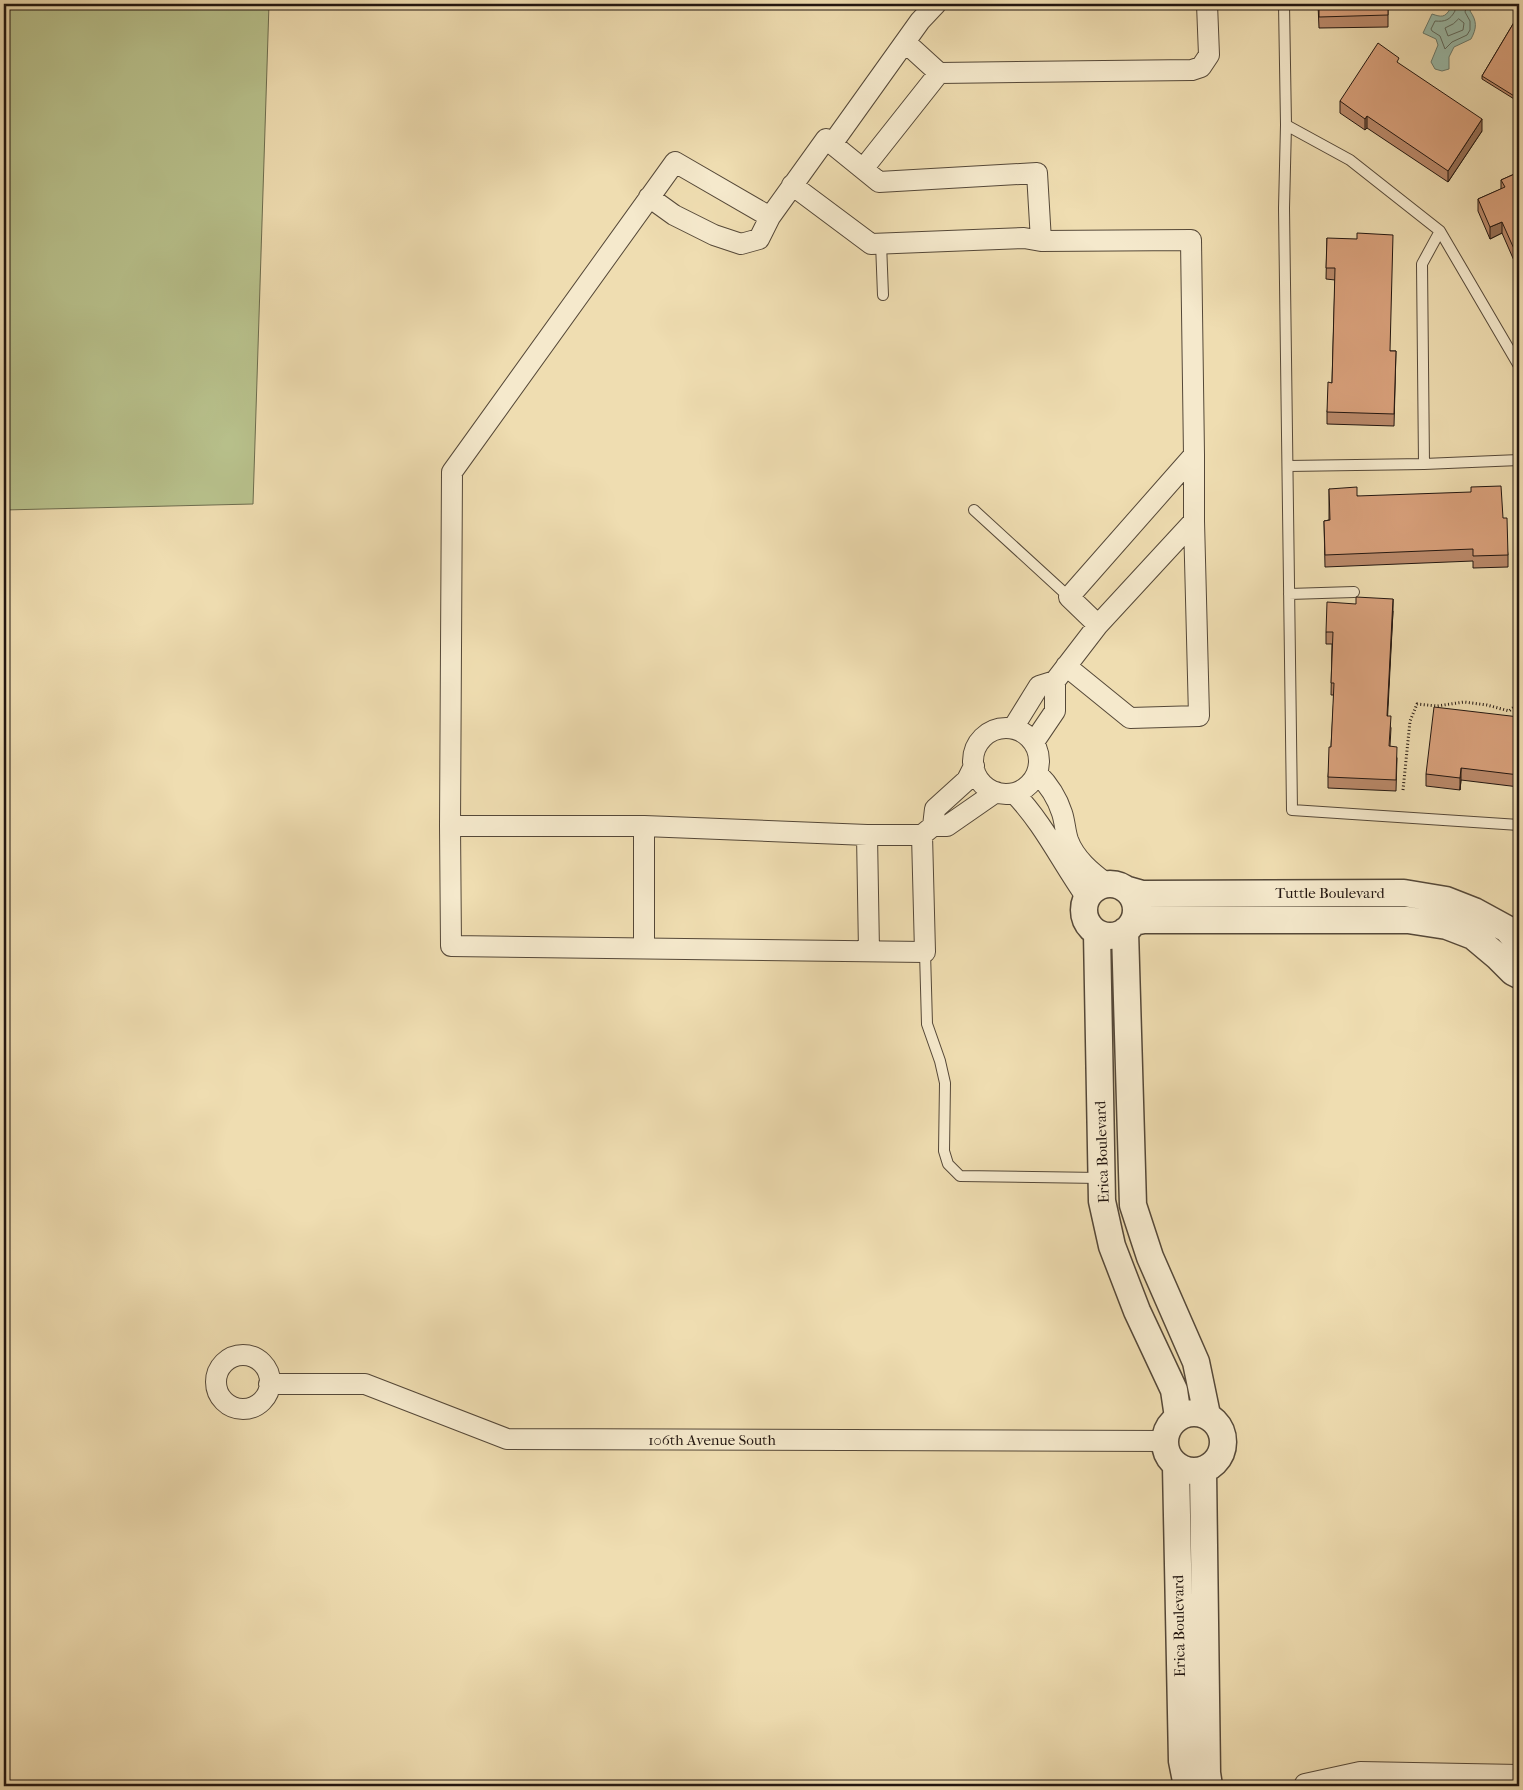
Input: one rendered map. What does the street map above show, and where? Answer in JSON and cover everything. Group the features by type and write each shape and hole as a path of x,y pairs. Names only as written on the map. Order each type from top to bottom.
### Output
{"street":[{"path":"832,144 920,21 936,4"},
{"path":"905,42 939,73 1192,70 1201,67 1209,54 1207,4"},
{"path":"863,169 939,73"},
{"path":"649,198 674,215 714,235 741,244 760,239 770,217 826,139 879,182 1037,173 1041,241"},
{"path":"770,217 675,162 452,472 451,946 925,952 928,831 935,809 967,780 974,766"},
{"path":"792,185 871,244 1024,238 1041,241 1191,240 1194,521 1199,716 1130,718 1060,674"},
{"path":"1098,625 1069,597 1194,455"},
{"path":"1012,728 1039,686 1060,674 1098,625 1194,521"},
{"path":"1034,742 1055,710 1060,674"},
{"path":"450,826 644,826 867,835 928,831 947,826 1005,793 1024,790 1032,783 1040,763 1034,742 1026,734 1004,727 984,736 977,745 974,755 977,777 984,785 1005,793 1027,807 1064,864 1107,891 1134,897 1136,914 1129,927 1112,936 1097,933 1090,927 1084,911 1107,891"},
{"path":"1037,773 1049,785 1055,796 1062,812 1069,841 1079,859 1107,891"},
{"path":"644,826 644,948"},
{"path":"867,835 869,951"},
{"name":"Tuttle Boulevard","path":"1107,891 1142,894 1404,893 1446,900 1474,911 1507,929 1519,943"},
{"name":"Tuttle Boulevard","path":"1129,927 1153,920 1408,920 1447,926 1473,936 1519,975"},
{"name":"Erica Boulevard","path":"1129,927 1133,1205 1150,1257 1196,1362 1207,1415"},
{"name":"Erica Boulevard","path":"1097,933 1102,1201 1112,1246 1137,1311 1174,1390 1178,1417"},
{"name":"106th Avenue South","path":"270,1384 365,1384 507,1439 1164,1441"},
{"path":"1197,1412 1207,1415 1221,1429 1222,1449 1218,1458 1212,1466 1193,1472 1176,1466 1165,1450 1164,1441 1171,1423 1187,1413 1197,1412"},
{"name":"Erica Boulevard","path":"1176,1466 1182,1761 1187,1786"},
{"name":"Erica Boulevard","path":"1203,1470 1207,1773 1209,1786"},
{"path":"1304,1786 1305,1784 1360,1772 1380,1779 1519,1775"}],"lane":[{"path":"1284,4 1286,125 1284,208 1292,810 1519,825"},
{"path":"1286,125 1350,160 1440,231 1519,366"},
{"path":"1424,464 1422,264 1440,231"},
{"path":"881,243 883,295"},
{"path":"1288,466 1424,464 1519,460"},
{"path":"974,510 1069,597"},
{"path":"1289,594 1354,592"},
{"path":"925,952 927,1024 940,1061 945,1083 944,1151 948,1164 960,1176 1101,1178"}],"path":[{"path":"1519,529 1519,534"},
{"path":"1403,790 1410,721 1417,704 1437,706 1464,702 1509,711 1519,702"}],"green space":[{"path":"4,4 269,4 253,504 4,510"}],"water":[{"path":"1449,4 1473,4 1470,11 1475,21 1475,28 1471,39 1454,47 1449,57 1449,69 1442,71 1435,69 1431,62 1438,45 1436,39 1423,33 1432,14 1444,15 1450,9"}],"building":[{"path":"1319,4 1388,4 1388,15 1319,17"},
{"path":"1519,14 1519,99 1482,76"},
{"path":"1378,43 1399,58 1397,62 1482,119 1448,171 1367,116 1365,119 1340,101"},
{"path":"1519,172 1519,260 1502,222 1490,227 1478,199 1505,187 1501,180"},
{"path":"1357,233 1393,235 1390,351 1396,351 1394,414 1327,412 1328,382 1332,383 1335,268 1326,268 1327,238 1357,239"},
{"path":"1501,486 1503,518 1507,518 1508,555 1473,556 1473,549 1325,555 1324,521 1330,520 1329,489 1357,487 1357,496 1471,492 1471,487"},
{"path":"1356,597 1393,599 1387,716 1391,716 1389,746 1397,747 1396,780 1328,777 1334,683 1331,683 1333,632 1326,632 1327,602 1356,604"},
{"path":"1434,707 1519,717 1519,775 1461,768 1460,778 1426,774"}]}
